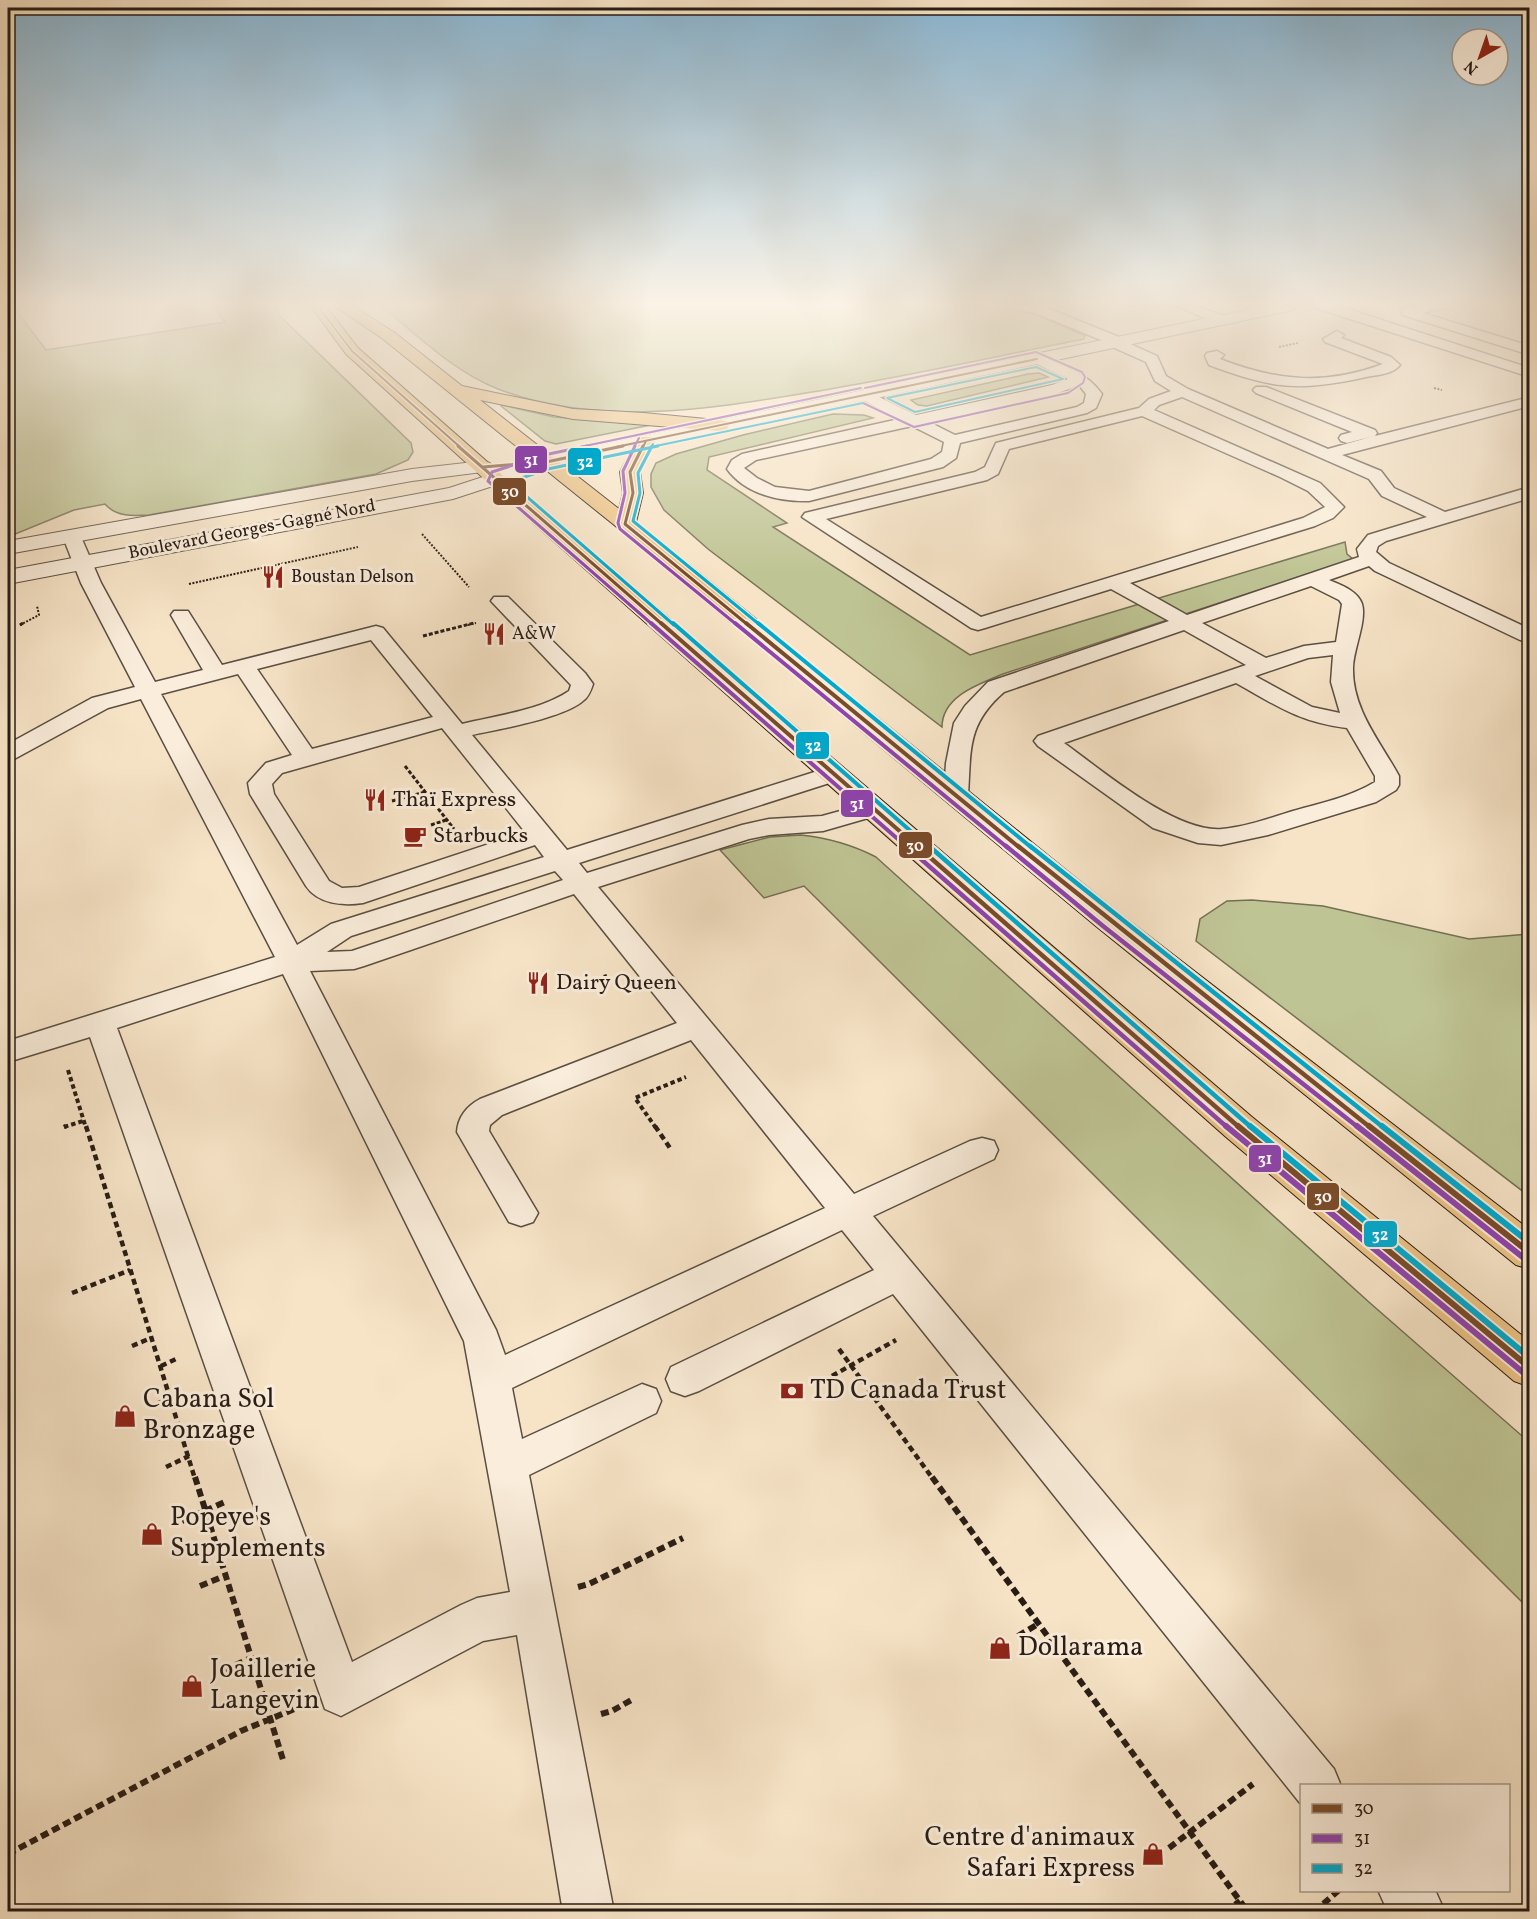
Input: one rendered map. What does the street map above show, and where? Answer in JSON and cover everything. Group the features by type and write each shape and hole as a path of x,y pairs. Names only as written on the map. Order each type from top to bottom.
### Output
{"highway":[{"path":"401,395 1239,1127 1530,1368"},
{"path":"462,395 625,524 1108,920 1530,1253"},
{"path":"477,395 566,414 720,425"},
{"path":"625,524 633,493 630,472 646,441"}],"street":[{"path":"489,473 864,395"},
{"name":"Boulevard Georges-Gagné Nord","path":"8,548 412,475 489,473"},
{"name":"Boulevard Georges-Gagné Nord","path":"8,576 453,493 489,473"}],"lane":[{"path":"864,395 953,440 1087,408 1093,403 1094,395"},
{"path":"953,440 950,454 938,462 809,496 790,496 769,491 750,481 735,469 737,463 754,456 1028,395"},
{"path":"1144,411 1314,487 1335,507 1327,514 1309,522 978,624 811,517 981,476 992,470 1002,446 1144,411 1154,402 1176,395"},
{"path":"1189,395 1375,475 1388,492 1441,517"},
{"path":"1273,395 1369,432 1318,451"},
{"path":"1318,451 1530,401"},
{"path":"1527,636 1382,567 1366,554 1366,550 1367,544 1374,540 1441,517 1530,492"},
{"path":"72,537 91,583 291,962 483,1341 589,1911"},
{"path":"956,795 963,724 971,711 989,692 1010,681 1371,559"},
{"path":"1313,579 1346,596 1352,604 1346,649 1342,667 1342,686 1347,704 1387,776 1387,785 1380,791 1259,830 1221,837 1180,830 1162,823 1046,741 1305,651 1331,647 1346,649"},
{"path":"1113,582 1264,666"},
{"path":"501,601 582,684 576,696 555,706 306,758 274,768 260,783 262,794 319,886 331,895 346,898 561,860 755,830 823,824 873,809"},
{"path":"181,615 306,758"},
{"path":"8,753 88,707 148,689 376,632 1316,1784"},
{"path":"1237,675 1304,712 1322,718 1358,722"},
{"path":"8,1052 291,962 354,960 561,860 833,774"},
{"path":"100,1023 340,1693 477,1620 534,1610"},
{"path":"521,1213 473,1132 472,1125 481,1113 697,1026"},
{"path":"491,1380 587,1333 982,1150"},
{"path":"685,1379 899,1274"},
{"path":"507,1467 642,1401"},
{"path":"1405,1892 1420,1911"}],"path":[{"path":"422,534 468,586"},
{"path":"330,553 335,560"},
{"path":"263,567 266,572"},
{"path":"20,625 39,615"},
{"path":"423,636 478,622 482,625"},
{"path":"400,758 456,832"},
{"path":"392,801 425,792"},
{"path":"431,825 446,820"},
{"path":"568,988 609,975"},
{"path":"67,1067 284,1763"},
{"path":"635,1098 670,1148"},
{"path":"64,1127 83,1120"},
{"path":"72,1293 130,1270"},
{"path":"132,1346 151,1338"},
{"path":"833,1341 1248,1911"},
{"path":"832,1376 851,1365"},
{"path":"149,1407 170,1398"},
{"path":"166,1467 189,1456"},
{"path":"182,1521 206,1511"},
{"path":"589,1584 683,1538"},
{"path":"200,1586 227,1575"},
{"path":"1018,1636 1038,1624"},
{"path":"224,1670 251,1658"},
{"path":"612,1711 633,1699"},
{"path":"8,1854 271,1717"},
{"path":"1169,1848 1292,1755"},
{"path":"1314,1911 1337,1892"},
{"path":"1225,1911 1240,1901"}],"green space":[{"path":"8,395 361,395 411,443 413,452 408,460 376,474 149,515 120,513 105,504 74,510 8,537"},
{"path":"516,395 794,395 694,409 654,412 615,412 536,401"},
{"path":"936,395 975,395 927,406 918,405 911,400"},
{"path":"502,405 554,417 651,425 556,444 545,441"},
{"path":"833,414 864,415 873,418 709,457 707,470 787,523 773,527 970,655 1345,542 1347,554 1353,559 993,678 955,699 948,707 942,727 708,549 664,510 651,487 651,474 656,463 676,454 743,435"},
{"path":"801,835 840,842 876,857 1370,1303 1529,1442 1529,1609 804,886 764,898 720,850 770,837"},
{"path":"1252,900 1323,906 1469,939 1529,934 1529,1196 1196,941 1200,919 1227,901"}],"transit line":[{"name":"30","path":"401,395 1239,1127 1530,1368"},
{"name":"31","path":"830,395 544,455 492,472 488,481 1234,1133 1525,1374"},
{"name":"30","path":"483,467 546,462 868,395"},
{"name":"32","path":"904,395 887,398 915,412 993,395"},
{"name":"31","path":"863,403 914,427 1061,395"},
{"name":"32","path":"863,403 548,469 510,482 1244,1121 1530,1358"},
{"name":"31","path":"639,438 623,471 625,493 618,523 620,529 1103,926 1525,1259"},
{"name":"30","path":"646,441 630,472 633,493 625,524 1108,920 1530,1253"},
{"name":"32","path":"653,444 638,473 640,493 633,521 1113,914 1530,1243"}],"place":[{"name":"Boustan Delson","path":"273,577"},
{"name":"A&W","path":"494,634"},
{"name":"Thaï Express","path":"375,800"},
{"name":"Starbucks","path":"415,836"},
{"name":"Dairy Queen","path":"538,983"},
{"name":"TD Canada Trust","path":"792,1391"},
{"name":"Cabana Sol Bronzage","path":"125,1416"},
{"name":"Popeye's Supplements","path":"152,1534"},
{"name":"Dollarama","path":"1000,1648"},
{"name":"Joaillerie Langevin","path":"192,1686"},
{"name":"Centre d'animaux Safari Express","path":"1153,1854"}]}
